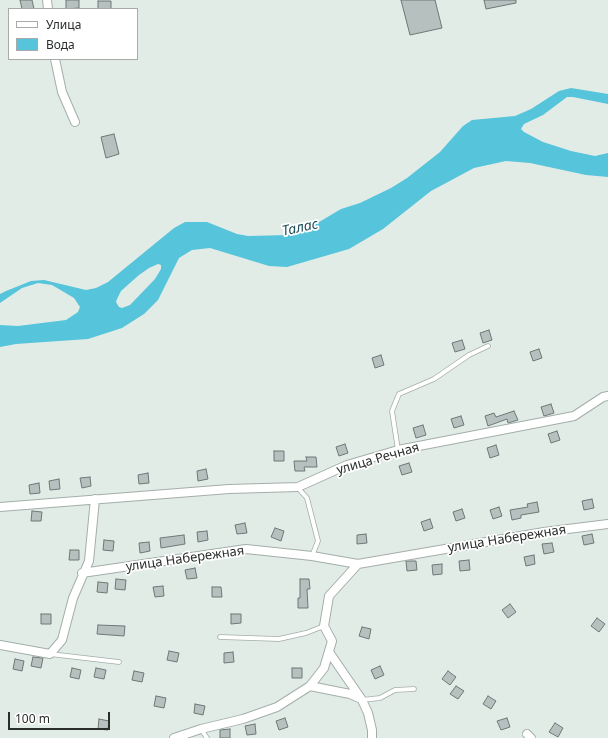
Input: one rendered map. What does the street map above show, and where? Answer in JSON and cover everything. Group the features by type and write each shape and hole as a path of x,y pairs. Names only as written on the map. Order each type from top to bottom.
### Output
{"street":[{"path":"55,60 62,92 75,122"},
{"name":"улица Речная","path":"0,507 229,489 298,487 347,465 398,450 574,416 602,397 608,396"},
{"path":"0,644 50,654 62,640 72,598 82,573 89,561 95,499"},
{"name":"улица Набережная","path":"82,573 246,549 312,556 358,564 544,532 608,524"},
{"path":"174,738 201,729 243,719 277,706 310,686 324,668 332,641 324,626 329,596 358,564"},
{"path":"329,652 362,700 368,713 372,730 372,738"},
{"path":"310,686 350,694 362,700"}],"lane":[{"path":"398,450 392,411 399,394 434,379 468,355 488,346"},
{"path":"298,487 308,498 318,542 312,556"},
{"path":"220,637 279,639 306,633 324,626"},
{"path":"50,654 119,662"},
{"path":"362,700 380,698 395,690 414,689"},
{"path":"201,729 207,738"}],"water":[{"path":"571,88 608,94 608,104 567,97 543,115 524,124 521,129 543,142 571,151 595,156 608,153 608,177 586,175 530,163 506,161 474,168 431,191 383,229 349,249 287,267 269,266 210,248 192,250 179,258 158,300 144,314 122,328 88,339 16,344 0,347 0,325 18,326 66,320 78,312 80,307 74,298 52,285 38,283 22,288 0,303 0,294 6,291 31,281 44,280 86,290 96,288 108,282 174,228 185,222 207,222 237,234 248,236 289,235 304,231 341,209 360,203 391,188 407,178 440,152 463,126 472,120 515,116 531,109 559,91","holes":["158,264 161,265 161,269 155,279 130,305 122,308 119,307 116,302 121,291 149,268"]}],"building":[{"path":"20,0 32,0 34,8 22,8"},
{"path":"66,0 79,0 79,8 66,8"},
{"path":"401,0 435,0 442,28 410,35"},
{"path":"484,0 516,0 516,3 486,9"},
{"path":"98,1 111,1 111,8 98,8"},
{"path":"114,134 119,154 106,158 101,137"},
{"path":"489,330 492,340 483,343 480,333"},
{"path":"462,340 465,349 455,352 452,343"},
{"path":"539,349 542,358 533,361 530,352"},
{"path":"381,355 384,365 375,368 372,358"},
{"path":"551,404 554,413 544,416 541,407"},
{"path":"514,411 518,420 508,423 507,419 488,426 485,416 494,413 496,417"},
{"path":"461,416 464,425 454,428 451,419"},
{"path":"423,425 426,435 416,438 413,428"},
{"path":"557,431 560,440 551,443 548,434"},
{"path":"345,444 348,453 339,456 336,447"},
{"path":"496,445 499,455 490,458 487,448"},
{"path":"274,451 284,451 284,461 274,461"},
{"path":"306,457 316,457 317,467 304,467 305,471 295,471 294,461 307,461"},
{"path":"409,463 412,472 402,475 399,466"},
{"path":"206,469 208,479 198,481 197,471"},
{"path":"148,473 149,483 139,484 138,475"},
{"path":"90,477 91,486 82,488 80,478"},
{"path":"59,479 60,489 50,490 49,481"},
{"path":"39,483 40,493 30,494 29,485"},
{"path":"592,499 594,508 584,510 582,501"},
{"path":"537,502 539,512 521,515 521,518 512,520 510,510 528,507 527,504"},
{"path":"499,507 502,516 493,519 490,510"},
{"path":"462,509 465,518 456,521 453,512"},
{"path":"32,511 42,512 41,521 31,521"},
{"path":"430,519 433,528 424,531 421,522"},
{"path":"245,523 247,533 237,534 235,525"},
{"path":"275,528 284,531 281,541 271,537"},
{"path":"207,531 208,540 198,542 197,532"},
{"path":"366,534 367,543 357,544 357,535"},
{"path":"592,534 594,543 584,545 582,536"},
{"path":"184,535 185,544 161,548 160,538"},
{"path":"104,540 114,541 113,551 103,550"},
{"path":"149,542 150,551 140,553 139,543"},
{"path":"552,543 554,552 544,554 542,544"},
{"path":"70,550 79,550 79,560 69,560"},
{"path":"534,555 535,564 526,566 524,557"},
{"path":"469,560 470,570 460,571 459,561"},
{"path":"406,561 416,561 417,570 407,571"},
{"path":"442,564 442,574 433,575 432,565"},
{"path":"195,568 197,578 187,579 185,570"},
{"path":"116,579 126,580 125,590 115,589"},
{"path":"300,579 309,579 310,589 307,589 308,608 298,608 298,598 300,598"},
{"path":"98,582 108,583 107,593 97,592"},
{"path":"163,586 164,596 155,597 153,587"},
{"path":"212,587 221,587 222,597 212,597"},
{"path":"510,604 516,612 508,618 502,610"},
{"path":"41,614 51,614 51,624 41,624"},
{"path":"231,614 241,614 241,623 231,624"},
{"path":"597,618 605,624 599,632 591,626"},
{"path":"98,625 125,626 124,636 97,634"},
{"path":"362,627 371,629 369,639 359,636"},
{"path":"169,651 179,653 177,662 167,660"},
{"path":"233,652 234,662 224,663 224,653"},
{"path":"33,657 43,658 41,668 31,666"},
{"path":"15,659 24,661 22,671 13,669"},
{"path":"380,666 384,675 375,679 371,670"},
{"path":"72,668 81,670 79,679 70,677"},
{"path":"96,668 106,670 104,679 94,677"},
{"path":"292,668 302,668 302,678 292,678"},
{"path":"134,671 144,673 142,682 132,680"},
{"path":"448,671 456,677 450,685 442,679"},
{"path":"456,686 464,691 458,699 450,694"},
{"path":"156,696 166,698 164,708 154,706"},
{"path":"488,696 496,701 491,709 483,704"},
{"path":"195,704 205,706 203,715 194,713"},
{"path":"285,718 288,727 279,730 276,721"},
{"path":"507,718 510,727 501,730 497,721"},
{"path":"99,719 109,721 108,730 98,729"},
{"path":"555,723 563,728 558,737 549,732"},
{"path":"255,724 256,734 247,735 245,726"},
{"path":"230,729 230,738 220,738 220,730"}],"water label":[{"name":"Талас","path":"300,228"}]}
